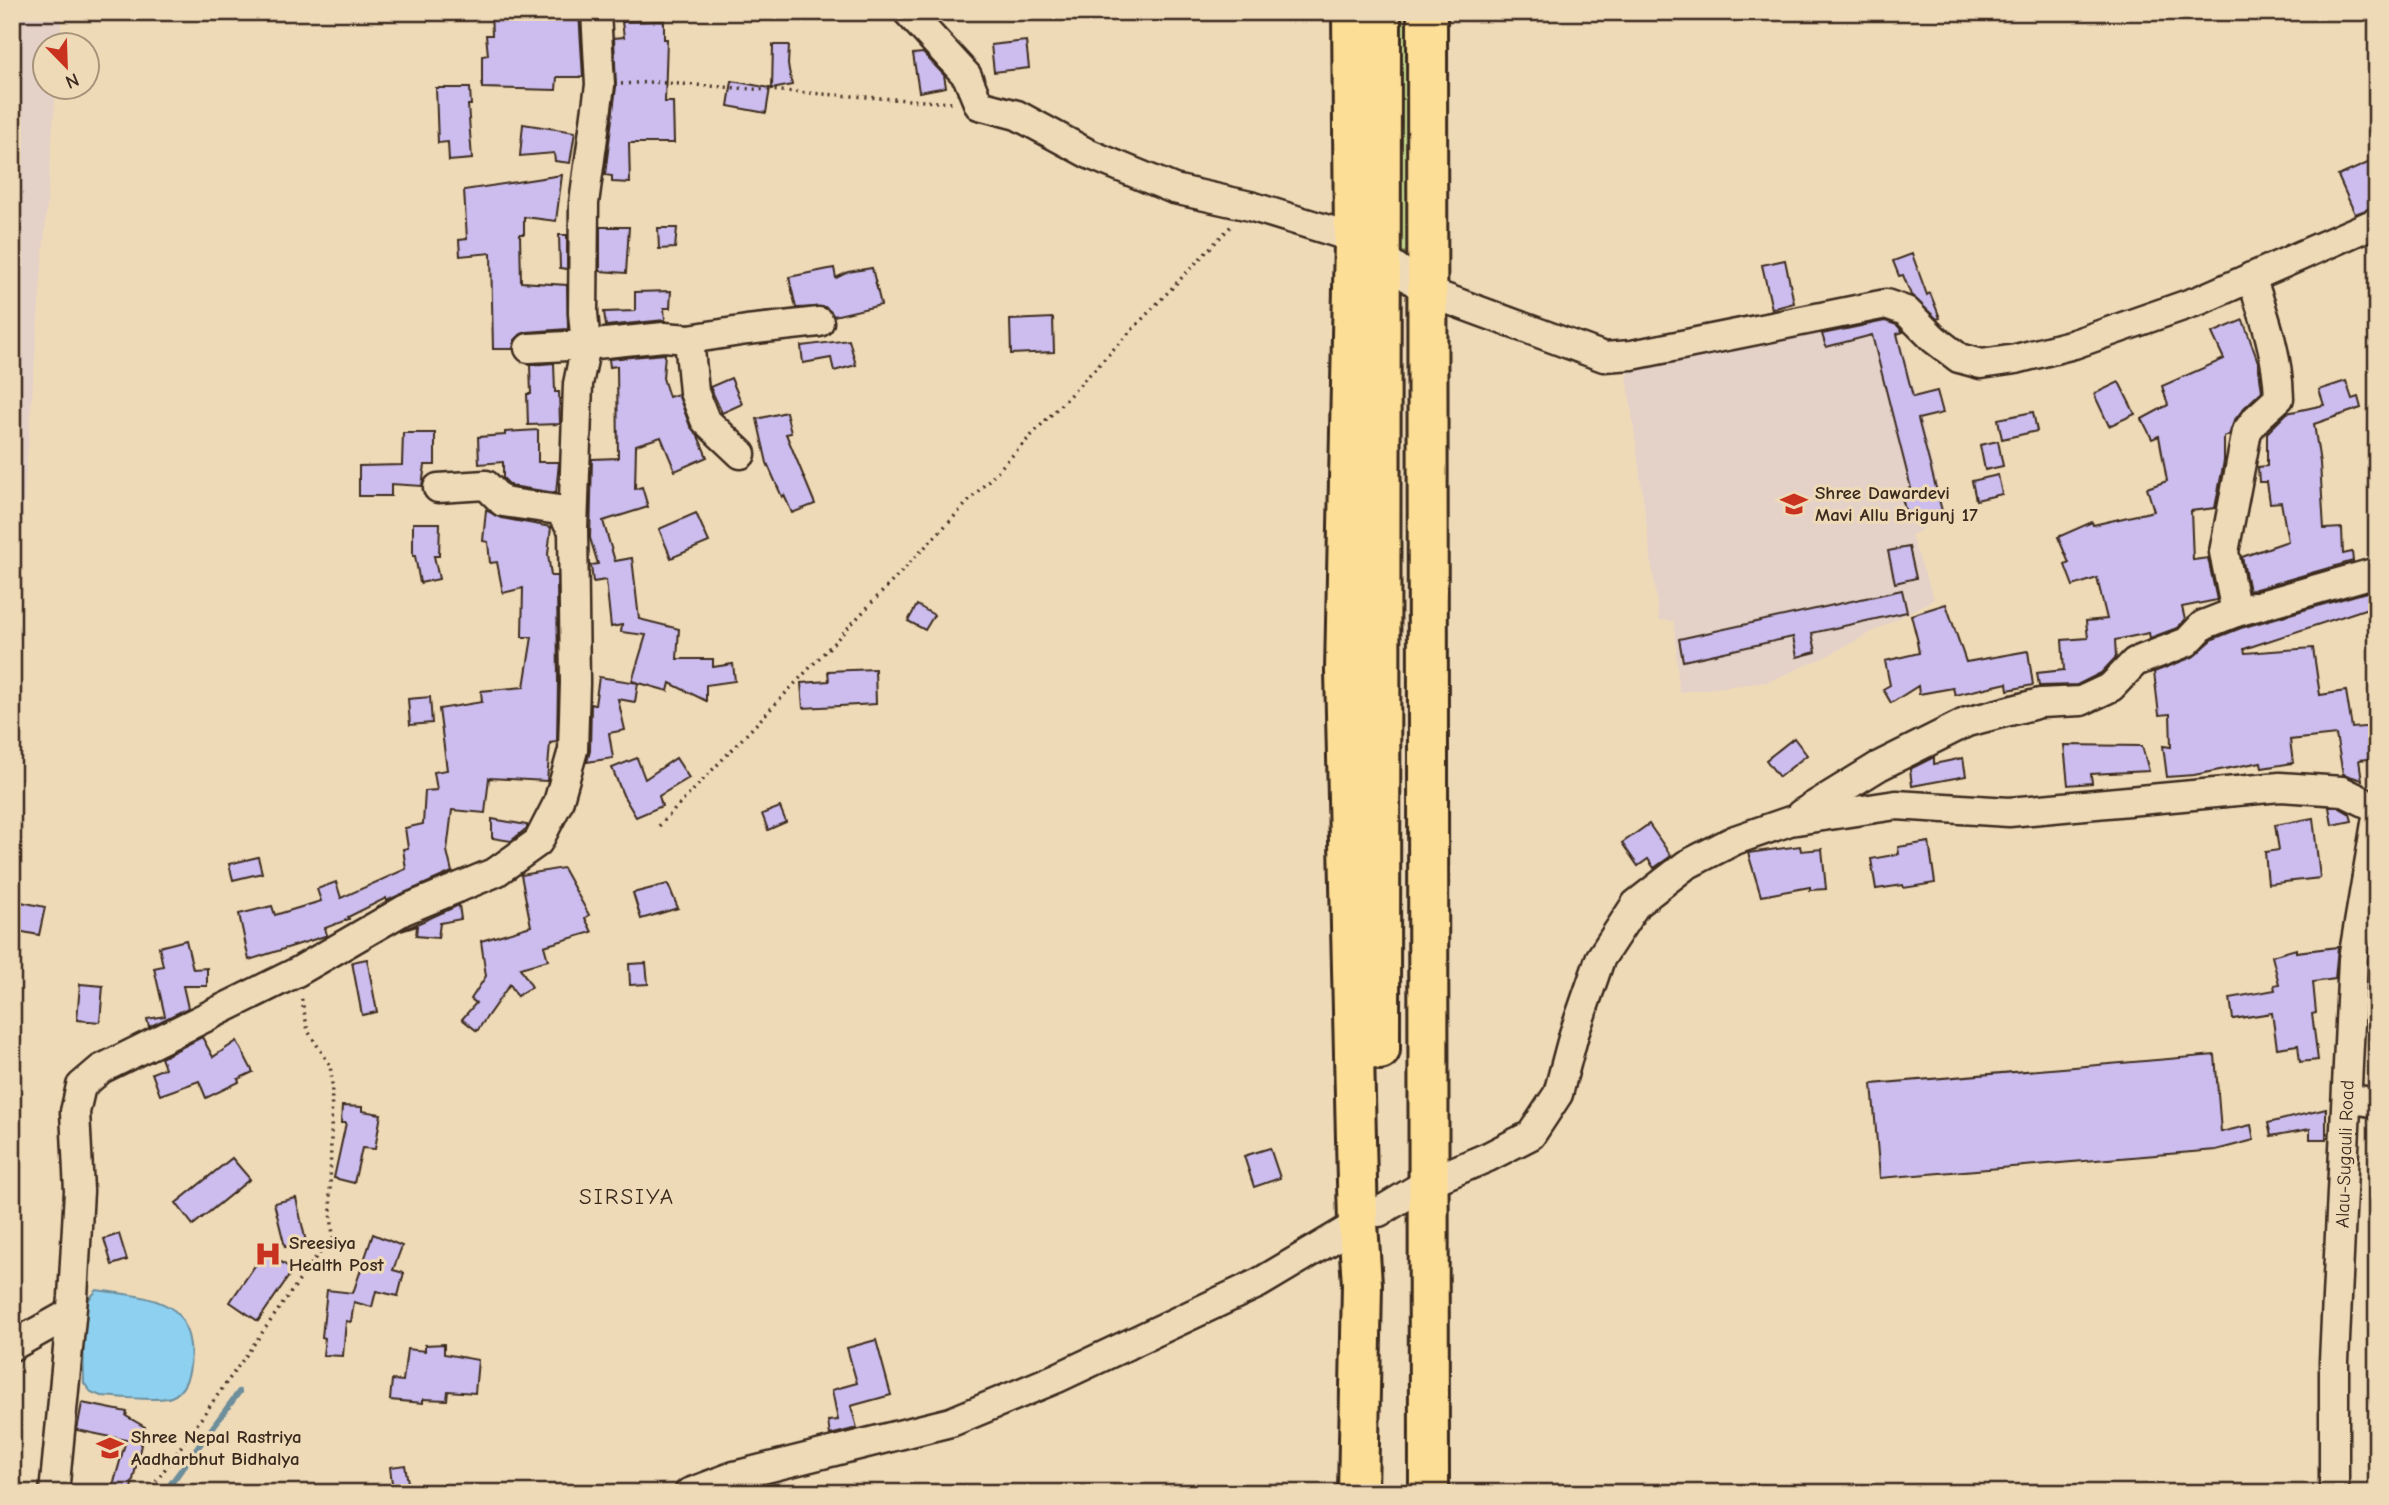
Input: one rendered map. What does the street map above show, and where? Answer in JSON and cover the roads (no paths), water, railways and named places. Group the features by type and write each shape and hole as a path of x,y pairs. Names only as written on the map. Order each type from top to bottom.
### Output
{"highway":[{"path":"1352,12 1368,248"},
{"path":"1375,1493 1369,1218 1368,248 1381,12"},
{"path":"1427,12 1429,1493"},
{"path":"1358,1493 1362,1284 1369,1218"}],"street":[{"path":"54,1493 71,1313 79,1191 75,1112 81,1086 101,1069 297,972 404,910 496,872 538,842 558,803 573,750 573,528 578,384 586,345 583,313 584,203 600,85 596,12"},
{"path":"908,12 967,76 979,105 1017,116 1090,155 1174,189 1250,206 1368,248 1428,292 1604,357 1632,355 1886,304 1906,311 1934,339 1959,358 1982,364 2017,359 2074,344 2200,300 2377,222"},
{"path":"2236,612 2224,552 2247,431 2279,398 2278,375 2270,338 2251,278"},
{"path":"529,348 664,337 689,339 819,322"},
{"path":"689,339 694,392 705,420 741,454"},
{"path":"438,488 486,485 503,502 559,510 573,528"},
{"path":"1790,821 1879,766 1968,722 2040,703 2081,701 2111,687 2135,662 2187,642 2203,625 2236,612 2377,572"},
{"path":"689,1493 734,1476 951,1422 1057,1378 1259,1283 1427,1183 1489,1157 1531,1135 1558,1094 1574,1034 1600,959 1636,904 1686,865 1735,840 1790,821 1896,805 2009,812 2280,788 2342,791 2377,808"},
{"name":"Alau-Sugauli Road","path":"2334,1493 2334,1361 2353,959 2377,817"},
{"path":"2347,1098 2377,1103"},
{"path":"12,1346 71,1313"}],"water":[{"path":"97,1290 148,1298 167,1306 182,1319 187,1330 191,1357 186,1382 180,1391 171,1397 157,1399 101,1396 91,1392 84,1383 83,1331 89,1299"}],"waterway":[{"path":"164,1493 239,1392"}],"place":[{"name":"Shree Dawardevi Mavi Allu Brigunj 17","path":"1794,504"},
{"name":"Sreesiya Health Post","path":"268,1254"},
{"name":"Shree Nepal Rastriya Aadharbhut Bidhalya","path":"110,1448"}],"district":[{"name":"SIRSIYA","path":"627,1196"}]}
